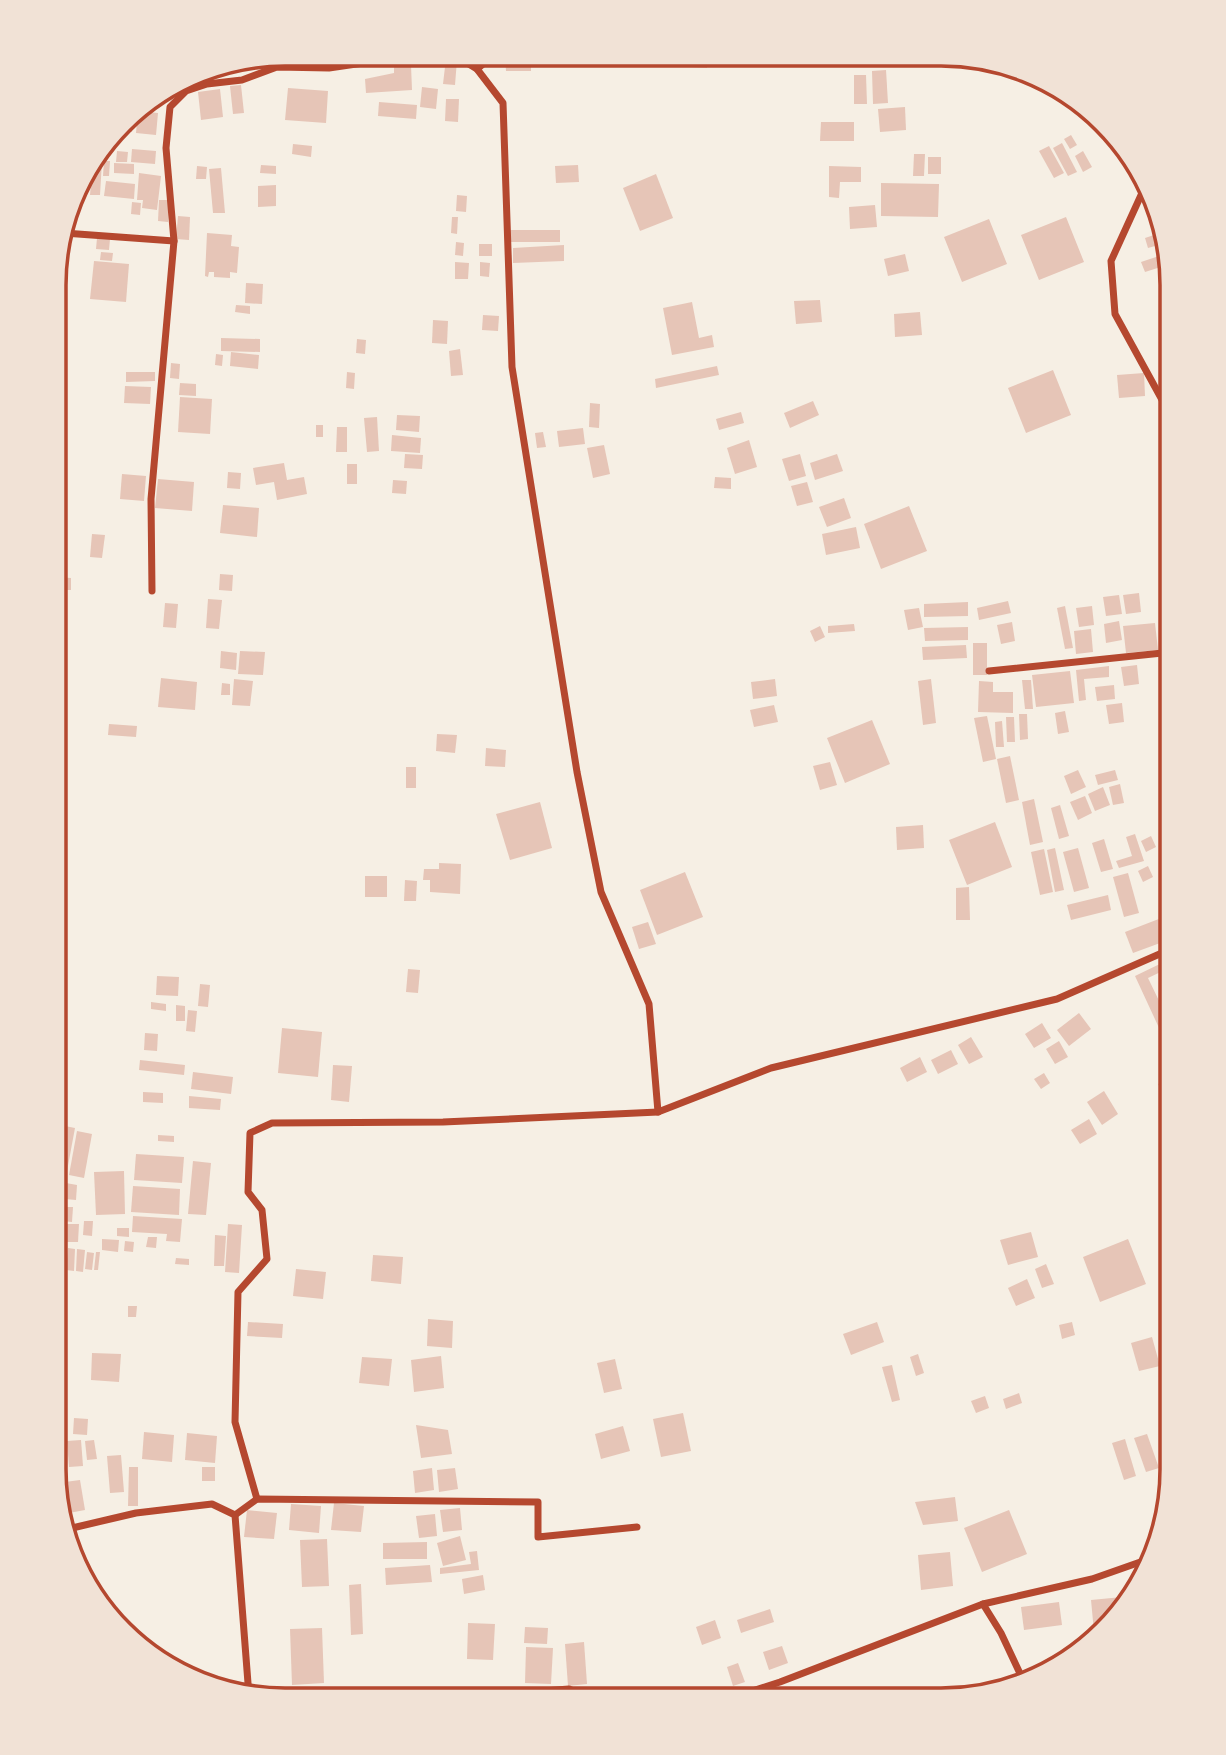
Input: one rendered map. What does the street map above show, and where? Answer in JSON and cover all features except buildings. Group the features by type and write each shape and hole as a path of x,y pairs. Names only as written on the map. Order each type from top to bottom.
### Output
{"street":[{"path":"152,591 151,499 174,241 166,148 170,107 186,91 206,84 242,80 277,67 342,66"},
{"path":"472,66 503,103 512,367 577,772 601,892 649,1004 658,1112"},
{"path":"477,69 481,66"},
{"path":"1140,196 1111,261 1115,314 1160,396"},
{"path":"73,234 174,241"},
{"path":"989,671 1160,653"},
{"path":"257,1499 235,1422 238,1292 267,1259 262,1210 248,1192 250,1133 272,1123 443,1122 658,1112 771,1068 1057,999 1159,954"},
{"path":"235,1515 257,1499 538,1502 538,1536 637,1527"},
{"path":"75,1527 136,1513 212,1504 235,1515"},
{"path":"235,1515 248,1685"},
{"path":"762,1688 983,1604 1092,1578 1139,1562"},
{"path":"983,1604 1001,1633 1020,1673"}]}
